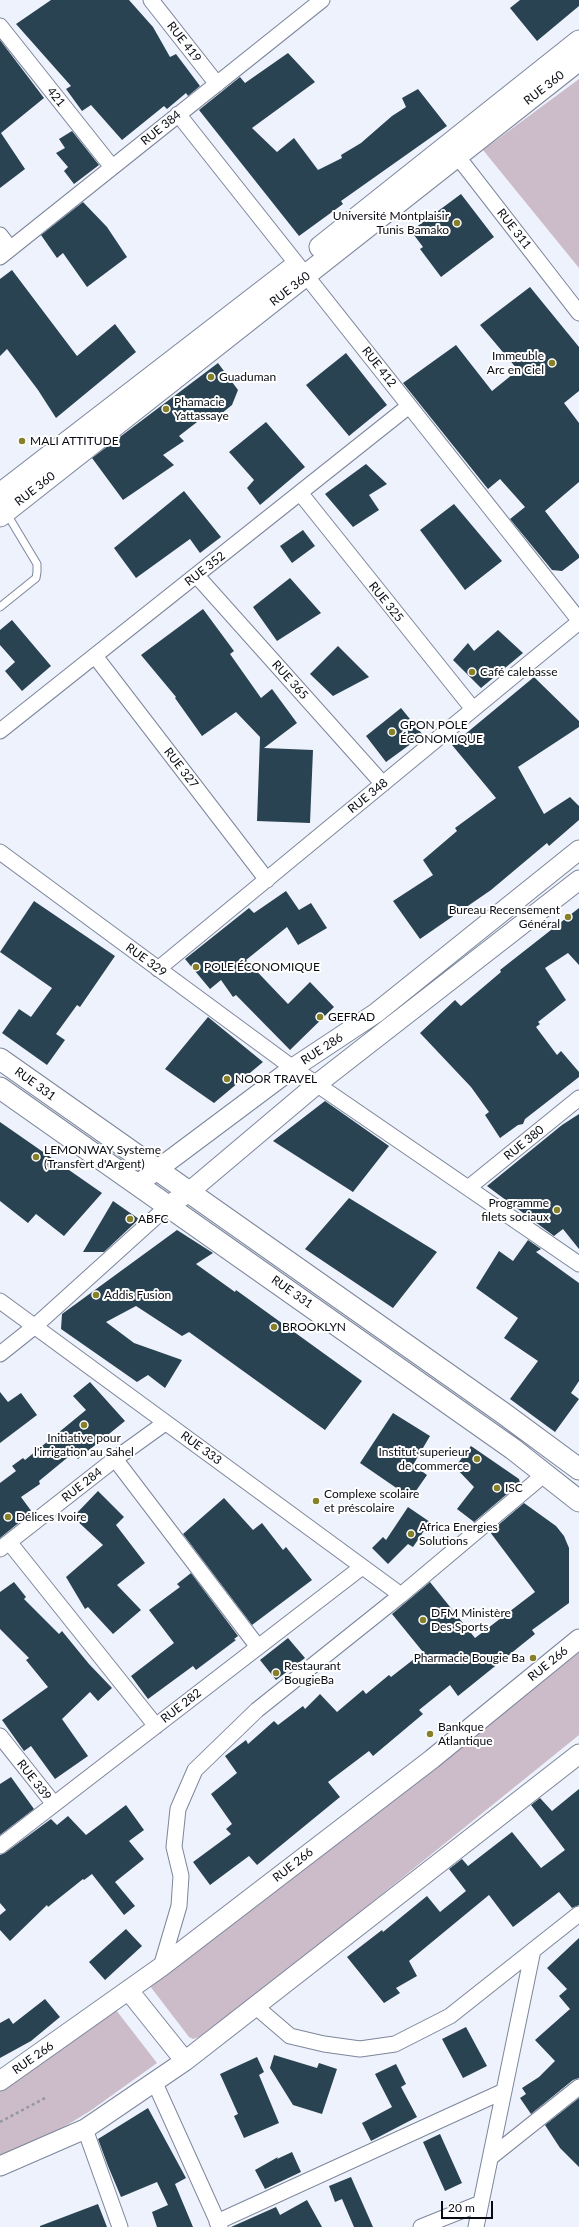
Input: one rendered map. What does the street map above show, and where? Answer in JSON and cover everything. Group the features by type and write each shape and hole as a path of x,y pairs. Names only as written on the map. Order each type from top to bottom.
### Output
{"main road":[{"path":"454,150 579,41"},
{"name":"RUE 360","path":"2,507 454,150 579,60"},
{"name":"RUE 331","path":"0,1059 503,1413 579,1469"},
{"name":"RUE 331","path":"0,1088 169,1205 546,1473 579,1501"}],"street":[{"name":"RUE 419","path":"151,0 217,84"},
{"name":"RUE 384","path":"5,253 322,0"},
{"name":"421","path":"0,26 112,167"},
{"name":"RUE 412","path":"178,114 579,621"},
{"name":"RUE 311","path":"454,150 579,313"},
{"path":"0,235 5,253"},
{"name":"RUE 352","path":"0,731 197,576 409,406"},
{"name":"RUE 325","path":"300,494 473,709"},
{"name":"RUE 365","path":"197,576 383,784"},
{"name":"RUE 348","path":"158,970 579,621"},
{"name":"RUE 327","path":"95,656 267,880"},
{"name":"RUE 286","path":"138,1184 155,1169 293,1068 376,1013 579,850"},
{"name":"RUE 329","path":"0,852 158,970 293,1068 579,1264"},
{"path":"0,1354 34,1327 169,1205 189,1192 317,1084 579,880"},
{"name":"RUE 380","path":"468,1188 579,1098"},
{"name":"RUE 333","path":"0,1301 401,1596"},
{"name":"RUE 284","path":"4,1546 114,1459 165,1422"},
{"path":"114,1459 258,1647"},
{"path":"161,1967 179,1906 181,1876 174,1847 178,1809 195,1770 257,1710 401,1596 546,1473"},
{"path":"4,1546 156,1726"},
{"name":"RUE 282","path":"0,1846 362,1567"},
{"name":"RUE 266","path":"0,2081 161,1967 432,1759 579,1639"},
{"name":"RUE 339","path":"0,1736 54,1804"},
{"path":"0,2166 85,2129 185,2061 579,1754"},
{"path":"255,2006 290,2036 324,2044 360,2049 395,2044 450,2016 579,1914"},
{"path":"476,2227 533,1950"},
{"path":"129,1991 185,2061"},
{"path":"154,2081 219,2224 504,2090"},
{"path":"491,2157 579,2087"},
{"path":"85,2129 120,2227"},
{"path":"421,2227 481,2203"}],"lane":[{"path":"0,607 36,578 37,572 37,564 2,507"}],"path":[{"path":"0,2122 47,2097"}],"shaded area":[{"path":"579,79 579,268 483,150"},
{"path":"579,1647 579,1735 293,1966 199,2037 193,2039 189,2037 150,1986"},
{"path":"116,2010 157,2063 90,2111 49,2136 0,2157 0,2085"}],"building":[{"path":"51,0 129,0 153,27 170,57 176,54 200,86 188,96 186,93 167,109 164,106 122,140 91,105 82,111 66,89 71,86 16,24"},
{"path":"520,0 579,0 579,6 537,41 510,8"},
{"path":"0,40 44,98 1,133 25,169 0,188"},
{"path":"288,53 315,82 252,128 277,152 294,138 318,170 342,158 341,155 361,143 392,116 406,107 402,98 418,89 447,126 341,201 343,204 299,236 199,110 240,77 245,83"},
{"path":"72,131 99,165 74,184 64,171 68,167 56,153 65,148 59,139"},
{"path":"461,194 494,237 441,277 420,249 423,247 411,231"},
{"path":"83,202 107,227 127,257 87,287 63,253 57,258 41,235"},
{"path":"12,270 77,356 115,324 136,352 56,418 38,390 7,349 0,356 0,279"},
{"path":"530,287 579,347 579,391 564,403 579,423 579,482 545,511 579,555 579,558 562,571 552,570 510,519 525,507 500,479 488,489 403,383 456,345 492,391 518,370 480,325"},
{"path":"346,353 387,405 349,436 306,385"},
{"path":"218,363 238,390 232,405 216,418 210,412 179,436 184,441 163,455 174,465 123,500 92,458"},
{"path":"266,422 305,467 260,505 247,488 254,480 229,452"},
{"path":"366,464 387,484 369,495 379,510 353,527 325,494"},
{"path":"184,491 221,537 200,553 190,539 136,578 114,548"},
{"path":"454,504 502,561 465,590 420,530"},
{"path":"303,530 315,546 292,563 280,546"},
{"path":"290,578 321,613 277,641 253,607"},
{"path":"203,609 234,651 230,654 261,698 272,689 297,723 264,748 313,750 310,823 257,821 260,737 236,712 202,736 175,698 176,697 141,655"},
{"path":"12,620 51,666 22,691 5,671 15,662 0,645 0,630"},
{"path":"498,630 523,653 481,688 453,660 468,643 474,651"},
{"path":"338,646 369,677 333,696 310,674"},
{"path":"534,677 579,721 579,727 518,767 544,814 570,797 579,806 579,820 549,846 547,843 491,890 420,939 393,901 433,875 423,860 457,831 455,828 496,798 452,745"},
{"path":"401,708 423,735 386,762 366,736"},
{"path":"286,891 299,910 311,903 327,928 298,945 287,927 246,960 288,1004 310,982 334,1007 290,1050 236,995 233,997 221,980 210,989 185,959 249,908 254,913"},
{"path":"34,901 115,956 80,1007 77,1005 56,1034 65,1040 47,1065 2,1033 19,1009 31,1017 52,988 0,952"},
{"path":"579,908 579,965 568,953 545,968 566,1000 538,1022 540,1024 536,1027 557,1055 561,1051 579,1072 579,1077 525,1119 523,1124 518,1125 500,1138 485,1115 489,1112 471,1087 420,1033 455,1000 461,1006 501,972 500,970"},
{"path":"208,1017 263,1062 214,1103 165,1069"},
{"path":"325,1101 389,1146 353,1192 273,1141"},
{"path":"579,1114 579,1249 563,1229 554,1236 487,1186 562,1125"},
{"path":"0,1122 102,1193 64,1236 36,1214 28,1223 0,1201"},
{"path":"349,1198 437,1252 393,1308 305,1249"},
{"path":"113,1201 139,1219 104,1252 83,1252"},
{"path":"177,1230 213,1253 196,1264 235,1292 236,1290 362,1381 325,1430 189,1332 182,1336 136,1306 106,1322 134,1343 182,1360 165,1388 148,1375 137,1382 61,1329 62,1314"},
{"path":"528,1240 541,1249 536,1252 579,1283 579,1381 571,1393 579,1399 555,1432 510,1399 538,1361 504,1338 518,1318 476,1288 499,1251 513,1261"},
{"path":"90,1382 125,1421 78,1459 73,1453 39,1481 40,1484 21,1497 32,1512 0,1538 0,1483 16,1471 12,1466 23,1458 25,1460 86,1410 73,1396"},
{"path":"0,1392 8,1402 21,1393 37,1415 0,1443"},
{"path":"393,1413 430,1436 413,1465 427,1475 411,1498 360,1463"},
{"name":"ISC","path":"471,1446 519,1479 520,1483 474,1522 457,1509 474,1487 455,1467"},
{"path":"98,1491 124,1517 116,1525 145,1563 117,1585 141,1610 113,1634 88,1607 85,1609 66,1577 103,1545 73,1517"},
{"path":"224,1498 253,1530 262,1523 283,1550 286,1547 312,1580 252,1625 183,1534"},
{"path":"524,1503 556,1526 564,1536 569,1548 569,1603 532,1630 535,1634 458,1696 450,1685 419,1710 423,1714 373,1756 369,1751 328,1782 340,1797 257,1865 249,1856 210,1885 193,1862 231,1834 226,1829 232,1824 211,1794 237,1773 225,1756 246,1740 248,1744 274,1721 278,1725 303,1706 305,1709 320,1694 337,1712 363,1690 366,1694 389,1675 391,1677 423,1652 392,1614 430,1582 475,1638 535,1592 490,1532"},
{"path":"408,1507 430,1522 413,1547 408,1544 388,1564 372,1548 383,1537 386,1540"},
{"path":"191,1573 238,1636 234,1639 236,1640 196,1670 193,1666 148,1699 131,1676 174,1643 149,1610 180,1587 177,1584"},
{"path":"14,1582 26,1597 24,1599 59,1634 62,1631 89,1664 112,1688 98,1701 90,1692 62,1719 88,1756 55,1779 31,1746 24,1751 2,1720 48,1687 26,1660 29,1658 0,1629 0,1592"},
{"path":"288,1638 305,1658 276,1680 260,1660"},
{"path":"11,1777 34,1809 0,1835 0,1784"},
{"path":"579,1789 579,1905 572,1908 559,1892 513,1927 489,1895 409,1961 417,1976 396,1988 400,1993 384,2003 347,1957 382,1930 383,1932 427,1896 440,1912 466,1891 449,1869 462,1859 468,1866 512,1832 541,1868 565,1850 531,1805 540,1798 552,1811"},
{"path":"126,1805 144,1830 129,1841 144,1859 115,1882 135,1906 124,1915 92,1874 84,1880 83,1879 48,1907 47,1905 10,1941 0,1930 0,1915 6,1910 0,1903 0,1855 5,1853 51,1819 57,1825 68,1816 86,1835"},
{"path":"126,1929 142,1946 105,1980 89,1962"},
{"path":"579,1938 579,2078 573,2080 531,2114 520,2098 526,2094 522,2088 539,2077 555,2061 535,2040 570,2009 559,1996 567,1989 547,1968"},
{"path":"45,1999 60,2017 31,2041 0,2058 0,2023 9,2018 13,2024"},
{"path":"466,2027 487,2066 463,2078 442,2039"},
{"path":"274,2055 317,2068 319,2063 337,2069 322,2114 293,2105 270,2068"},
{"path":"257,2057 264,2072 259,2075 279,2123 244,2138 234,2116 238,2114 220,2074"},
{"path":"396,2064 406,2084 401,2087 417,2117 371,2141 362,2123 392,2107 375,2074"},
{"path":"579,2098 579,2167 560,2148 545,2125"},
{"path":"148,2108 186,2178 175,2184 193,2227 157,2227 152,2212 168,2205 157,2182 121,2197 108,2166 98,2139"},
{"path":"440,2134 462,2183 445,2191 423,2142"},
{"path":"292,2152 301,2172 265,2189 255,2170 278,2157 277,2159"},
{"path":"351,2177 373,2227 354,2227 342,2199 335,2202 329,2186"},
{"path":"307,2200 322,2227 231,2227 276,2207 280,2215"},
{"path":"98,2204 107,2227 40,2227 40,2226"}],"place":[{"name":"Université Montplaisir Tunis Bamako","path":"457,223"},
{"name":"Immeuble Arc en Ciel","path":"552,363"},
{"name":"Guaduman","path":"211,377"},
{"name":"Phamacie Yattassaye","path":"166,409"},
{"name":"MALI ATTITUDE","path":"22,441"},
{"name":"Café calebasse","path":"472,672"},
{"name":"GPON POLE ÉCONOMIQUE","path":"392,732"},
{"name":"Bureau Recensement Général","path":"568,917"},
{"name":"POLE ÉCONOMIQUE","path":"196,967"},
{"name":"GEFRAD","path":"320,1017"},
{"name":"NOOR TRAVEL","path":"227,1079"},
{"name":"LEMONWAY Systeme (Transfert d'Argent)","path":"36,1157"},
{"name":"Programme filets sociaux","path":"557,1210"},
{"name":"ABFC","path":"130,1219"},
{"name":"Addis Fusion","path":"96,1295"},
{"name":"BROOKLYN","path":"274,1327"},
{"name":"Initiative pour l'irrigation au Sahel","path":"84,1425"},
{"name":"Institut superieur de commerce","path":"477,1459"},
{"name":"ISC","path":"497,1488"},
{"name":"Complexe scolaire et préscolaire","path":"316,1501"},
{"name":"Délices Ivoire","path":"8,1517"},
{"name":"Africa Energies Solutions","path":"411,1534"},
{"name":"DFM Ministère Des Sports","path":"423,1620"},
{"name":"Pharmacie Bougie Ba","path":"533,1658"},
{"name":"Restaurant BougieBa","path":"276,1673"},
{"name":"Bankque Atlantique","path":"430,1734"}]}
